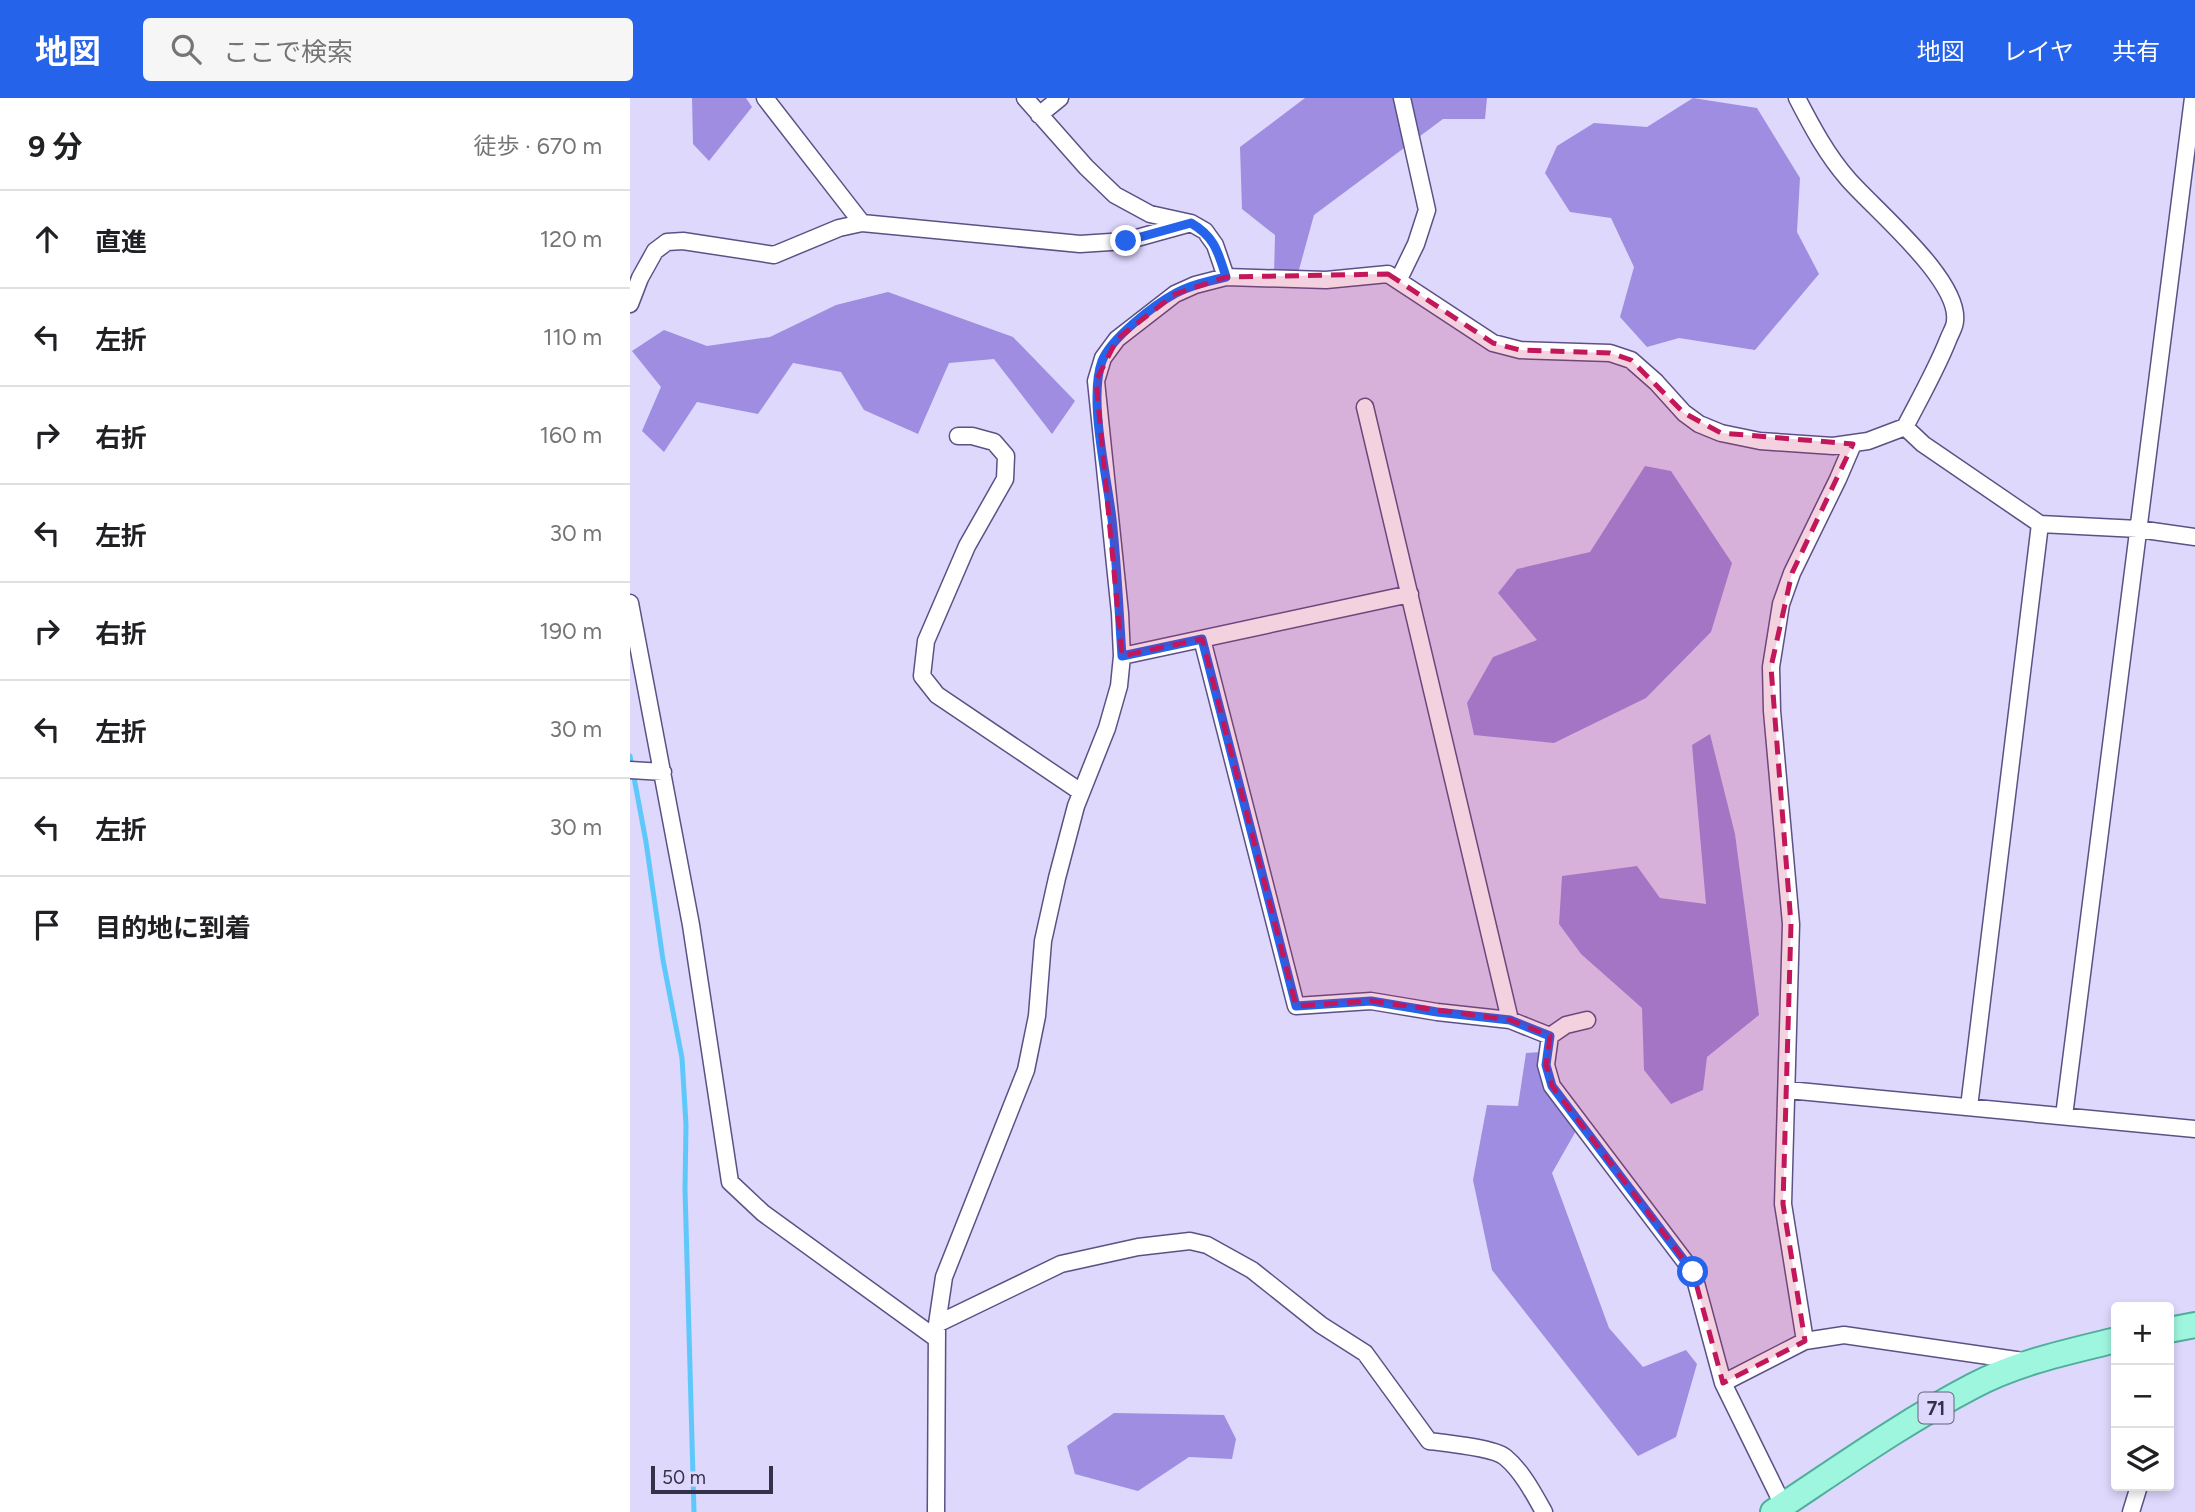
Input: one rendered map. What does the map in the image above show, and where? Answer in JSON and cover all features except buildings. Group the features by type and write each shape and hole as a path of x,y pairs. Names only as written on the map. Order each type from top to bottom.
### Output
{"main road":[{"path":"2174,1329 2195,1325"},
{"name":"71","path":"1778,1508 1974,1385 2029,1362 2111,1341"}],"street":[{"path":"765,98 862,223"},
{"path":"1025,98 1115,195 1150,215 1191,223 1205,231 1215,245 1226,277"},
{"path":"1039,115 1060,98"},
{"path":"1399,279 1416,244 1427,209 1402,98"},
{"path":"936,1512 937,1332 944,1278 1026,1070 1037,1016 1043,941 1076,806 1107,728 1119,686 1122,656 1112,522 1096,381 1103,358 1117,339 1150,312 1175,294 1195,285 1226,277 1326,279 1388,274 1493,343 1520,350 1610,353 1631,360 1656,382 1684,413 1699,424 1721,433 1760,441 1833,446 1868,441 1905,426 1938,365 1955,321 1954,305 1950,292 1930,265 1847,178 1821,143 1797,98"},
{"path":"2064,1116 2193,98"},
{"path":"630,304 655,251 667,242 683,241 774,255 839,228 862,223 1080,244 1126,241 1191,223"},
{"path":"1365,407 1510,1020"},
{"path":"1905,426 1923,444 2040,524 2138,529 2195,537"},
{"path":"958,436 972,436 995,442 1006,456 1005,479 967,546 926,641 922,676 937,695 1081,792"},
{"path":"1805,1341 1783,1204 1791,924 1772,711 1772,667 1781,604 1792,573 1853,444"},
{"path":"1969,1107 2040,524"},
{"path":"1122,656 1410,594"},
{"path":"630,603 691,925 730,1182 763,1213 937,1332"},
{"path":"1202,639 1296,1006 1371,1001 1510,1020 1550,1036"},
{"path":"630,770 663,772"},
{"path":"1587,1020 1566,1025 1550,1036 1546,1065 1552,1086 1693,1272 1723,1383 1778,1508"},
{"path":"1788,1090 2195,1129"},
{"path":"937,1332 1061,1264 1138,1247 1190,1241 1207,1245 1252,1270 1321,1325 1365,1353 1429,1441 1465,1446 1504,1456 1529,1486 1545,1512"},
{"path":"1723,1383 1805,1341 1844,1335 2029,1362"},
{"path":"2131,1512 2137,1491"}],"highlighted area":[{"path":"1388,274 1493,343 1520,350 1610,353 1631,360 1684,413 1721,433 1853,444 1792,573 1771,667 1791,924 1783,1204 1805,1341 1723,1383 1693,1272 1552,1086 1546,1065 1550,1036 1510,1020 1371,1001 1296,1006 1202,639 1122,656 1096,381 1117,339 1175,294 1226,277"}],"shaded area":[{"path":"692,98 746,98 752,107 709,161 693,144"},
{"path":"1305,98 1487,98 1485,119 1443,119 1314,215 1297,277 1274,275 1275,235 1242,209 1240,147"},
{"path":"1693,98 1757,108 1800,178 1797,232 1819,274 1755,350 1679,338 1647,347 1620,317 1634,267 1611,218 1570,212 1545,173 1557,146 1594,123 1647,127"},
{"path":"888,292 1013,337 1075,401 1052,434 994,359 949,363 918,434 864,410 841,372 793,363 758,414 697,402 664,452 642,431 661,387 632,351 664,330 707,346 770,337 836,305"},
{"path":"1645,466 1671,471 1732,563 1711,632 1646,698 1554,743 1474,735 1467,703 1493,657 1537,640 1498,593 1517,569 1590,552"},
{"path":"1710,734 1735,834 1759,1015 1707,1057 1703,1090 1671,1104 1644,1070 1642,1008 1581,954 1559,924 1562,876 1637,866 1660,898 1706,904 1692,745"},
{"path":"1541,1052 1577,1129 1552,1173 1609,1328 1643,1367 1686,1350 1697,1364 1676,1437 1638,1456 1492,1270 1473,1180 1487,1105 1518,1106 1526,1053"},
{"path":"1114,1413 1224,1415 1236,1439 1232,1459 1189,1457 1138,1491 1075,1474 1067,1446"}],"waterway":[{"path":"630,756 682,1058 686,1125 685,1189 694,1512"}],"route":[{"path":"1126,241 1191,223 1205,231 1215,245 1226,277 1195,285 1175,294 1150,312 1117,339 1103,358 1096,381 1112,522 1122,656 1202,639 1296,1006 1371,1001 1510,1020 1550,1036 1546,1065 1552,1086 1693,1272"}]}
